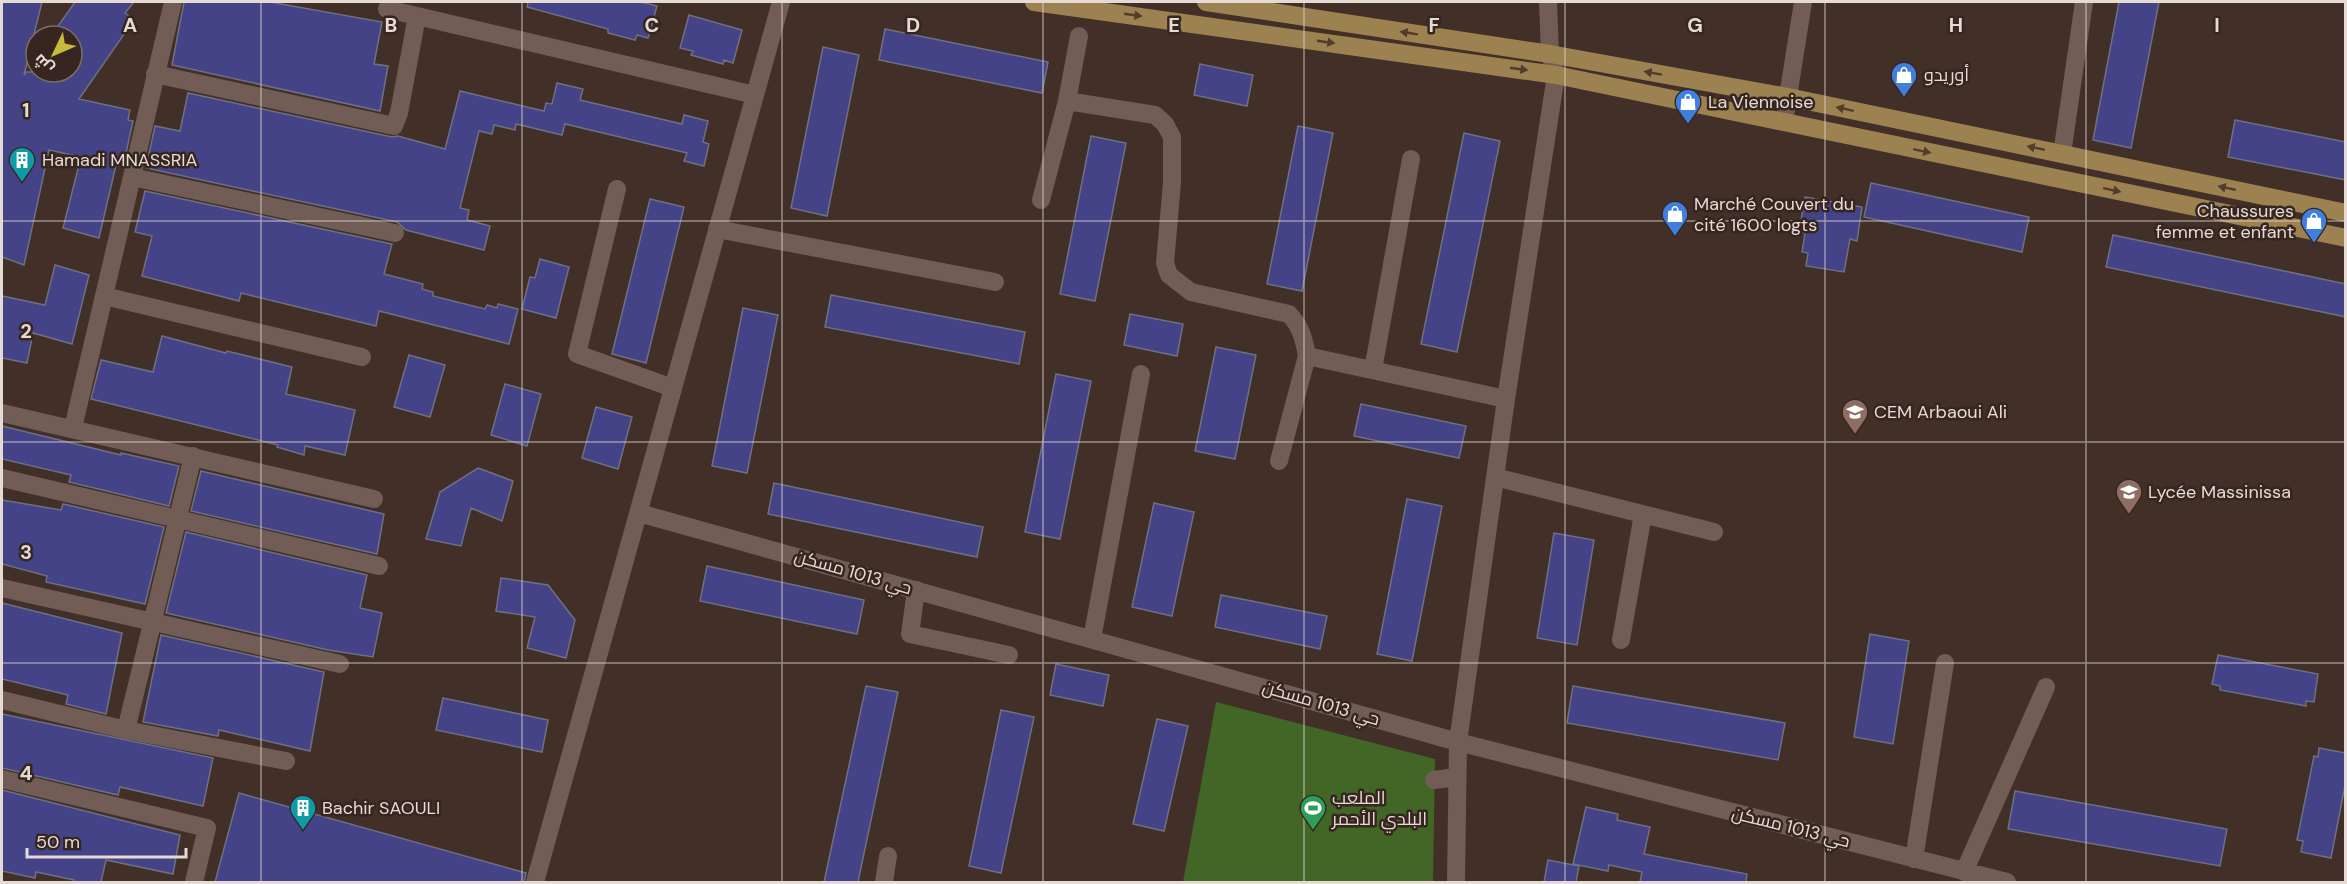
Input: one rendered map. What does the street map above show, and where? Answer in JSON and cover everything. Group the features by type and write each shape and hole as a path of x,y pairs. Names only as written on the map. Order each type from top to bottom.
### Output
{"main road":[{"path":"1034,2 1556,75 2346,238"},
{"path":"1206,2 1550,54 1788,97 2346,213"}],"street":[{"path":"73,429 173,2"},
{"path":"535,882 781,2"},
{"path":"1456,882 1458,742 1506,399 1556,75 1550,54 1548,2"},
{"path":"1784,122 1803,2"},
{"path":"2062,154 2084,2"},
{"path":"387,9 755,95"},
{"path":"155,74 394,126 399,113 417,16"},
{"path":"1041,200 1067,101 1079,36"},
{"path":"1067,101 1155,115 1165,124 1172,136 1172,183 1165,263 1169,275 1191,292 1289,314 1297,323 1303,334 1307,356 1279,461"},
{"path":"1373,370 1412,159"},
{"path":"132,177 395,233"},
{"path":"617,189 577,354 673,388"},
{"path":"717,229 995,282"},
{"path":"104,296 362,357"},
{"path":"1307,356 1506,399"},
{"path":"1092,639 1141,374"},
{"path":"2,413 374,499"},
{"path":"126,730 193,456"},
{"path":"1495,477 1714,532"},
{"path":"2,478 379,566"},
{"name":"حي 1013 مسكن","path":"639,513 1458,742 1914,859 1937,873 1964,872 2007,882"},
{"path":"1621,640 1643,514"},
{"path":"2,588 340,664"},
{"path":"916,590 910,634 1009,655"},
{"path":"1914,859 1945,663"},
{"path":"1964,872 2046,687"},
{"path":"2,700 126,730 286,762"},
{"path":"1434,780 1457,777"},
{"path":"2,779 207,828 194,882"},
{"path":"884,882 888,856"}],"green space":[{"name":"الملعب البلدي الأحمر","path":"1216,702 1435,759 1433,882 1183,882"}],"building":[{"path":"2,2 42,2 37,24 24,24 24,84 84,84 84,24 59,24 75,2 134,2 125,13 134,20 79,99 130,110 128,120 133,121 123,167 116,165 99,238 63,228 81,157 49,150 24,265 2,257"},
{"path":"184,2 270,2 382,22 374,64 388,66 380,111 172,65"},
{"path":"528,2 641,2 657,6 648,38 637,35 635,40 608,33 608,29 527,7"},
{"path":"2119,2 2159,2 2131,148 2093,140"},
{"path":"689,15 742,30 733,63 724,60 723,64 691,55 693,51 680,48"},
{"path":"885,29 1048,62 1042,93 879,60"},
{"path":"823,47 859,55 827,216 791,208"},
{"path":"1200,64 1253,75 1247,106 1194,95"},
{"path":"557,83 583,89 580,100 682,124 684,115 708,121 703,142 709,144 704,166 684,161 687,153 565,124 562,135 516,124 515,130 494,125 492,134 479,131 460,208 469,210 467,220 490,226 484,250 406,230 397,222 146,168 155,126 180,131 188,93 392,137 398,136 445,149 460,91 544,111 546,103 552,104"},
{"path":"2235,120 2346,142 2346,180 2228,157"},
{"path":"1298,126 1333,133 1302,291 1267,284"},
{"path":"1464,133 1500,141 1457,352 1421,344"},
{"path":"1091,136 1126,143 1095,301 1060,294"},
{"path":"1871,183 2029,217 2022,252 1864,217"},
{"path":"145,191 392,244 384,274 423,284 422,289 433,292 433,296 485,309 487,305 497,308 498,304 518,309 509,344 379,311 376,326 241,293 239,301 142,276 152,236 135,232"},
{"path":"1805,197 1862,207 1857,241 1850,239 1844,272 1806,266 1808,253 1802,252 1805,233 1799,232"},
{"path":"650,199 684,207 646,363 612,354"},
{"path":"2113,235 2346,284 2346,317 2106,267"},
{"path":"540,259 569,267 556,318 522,309 530,277 535,278"},
{"path":"55,265 89,275 72,344 33,333 27,363 2,358 2,296 45,305"},
{"path":"831,295 1025,332 1019,364 825,327"},
{"path":"743,308 778,315 747,473 712,466"},
{"path":"1130,314 1183,324 1177,356 1124,345"},
{"path":"162,336 292,367 286,394 355,410 345,455 305,446 304,455 277,447 278,445 91,399 101,360 153,372"},
{"path":"1216,347 1256,355 1235,459 1195,451"},
{"path":"409,355 445,365 430,417 394,407"},
{"path":"1056,374 1091,381 1060,539 1025,532"},
{"path":"505,384 541,394 527,446 491,435"},
{"path":"1361,404 1466,426 1459,458 1354,436"},
{"path":"596,407 632,417 618,469 582,458"},
{"path":"2,426 121,455 121,453 179,466 169,506 69,482 71,475 2,459"},
{"path":"478,468 513,481 502,521 471,508 461,546 426,539 440,492"},
{"path":"201,471 384,514 377,554 191,511"},
{"path":"774,483 983,527 977,557 768,514"},
{"path":"1407,499 1442,506 1412,661 1377,654"},
{"path":"2,500 61,510 63,504 164,527 145,604 46,582 47,576 2,564"},
{"path":"1154,503 1194,512 1172,616 1132,607"},
{"path":"186,532 367,575 360,608 382,613 373,657 328,650 166,613"},
{"path":"1554,533 1594,540 1577,645 1537,638"},
{"path":"707,566 864,600 857,634 700,601"},
{"path":"501,578 548,585 575,620 566,658 527,648 535,617 496,611"},
{"path":"1221,595 1327,616 1320,649 1215,627"},
{"path":"2,603 122,633 106,714 66,704 68,695 2,679"},
{"path":"1870,634 1909,641 1893,744 1854,737"},
{"path":"161,635 324,672 310,751 219,730 218,736 143,722"},
{"path":"2218,655 2318,674 2314,702 2306,701 2306,706 2220,690 2220,686 2212,684"},
{"path":"1056,664 1109,675 1103,706 1050,695"},
{"path":"866,686 898,692 858,882 824,882"},
{"path":"1573,686 1785,723 1778,760 1567,723"},
{"path":"443,698 548,720 542,752 436,730"},
{"path":"1001,710 1034,717 1001,873 969,866"},
{"path":"2,714 213,758 203,806 120,787 118,795 2,768"},
{"path":"1157,719 1188,726 1164,831 1133,824"},
{"path":"2319,748 2346,753 2346,780 2331,858 2301,852 2303,841 2297,840 2314,756 2318,757"},
{"path":"2,790 180,835 173,874 106,860 101,882 73,882 74,880 36,872 35,878 2,871"},
{"path":"2015,791 2227,829 2220,866 2008,829"},
{"name":"Bachir SAOULI","path":"239,793 526,873 524,882 215,882"},
{"path":"1586,807 1618,814 1617,820 1650,827 1644,854 1747,874 1746,882 1640,882 1642,872 1609,865 1608,871 1573,864"},
{"path":"1548,860 1579,866 1576,882 1544,882"}],"place":[{"name":"أوريدو","path":"1904,98"},
{"name":"La Viennoise","path":"1688,125"},
{"name":"Hamadi MNASSRIA","path":"22,183"},
{"name":"Marché Couvert du cité 1600 logts","path":"1675,237"},
{"name":"Chaussures femme et enfant","path":"2314,244"},
{"name":"CEM Arbaoui Ali","path":"1855,435"},
{"name":"Lycée Massinissa","path":"2129,515"},
{"name":"Bachir SAOULI","path":"303,831"},
{"name":"الملعب البلدي الأحمر","path":"1313,831"}]}
